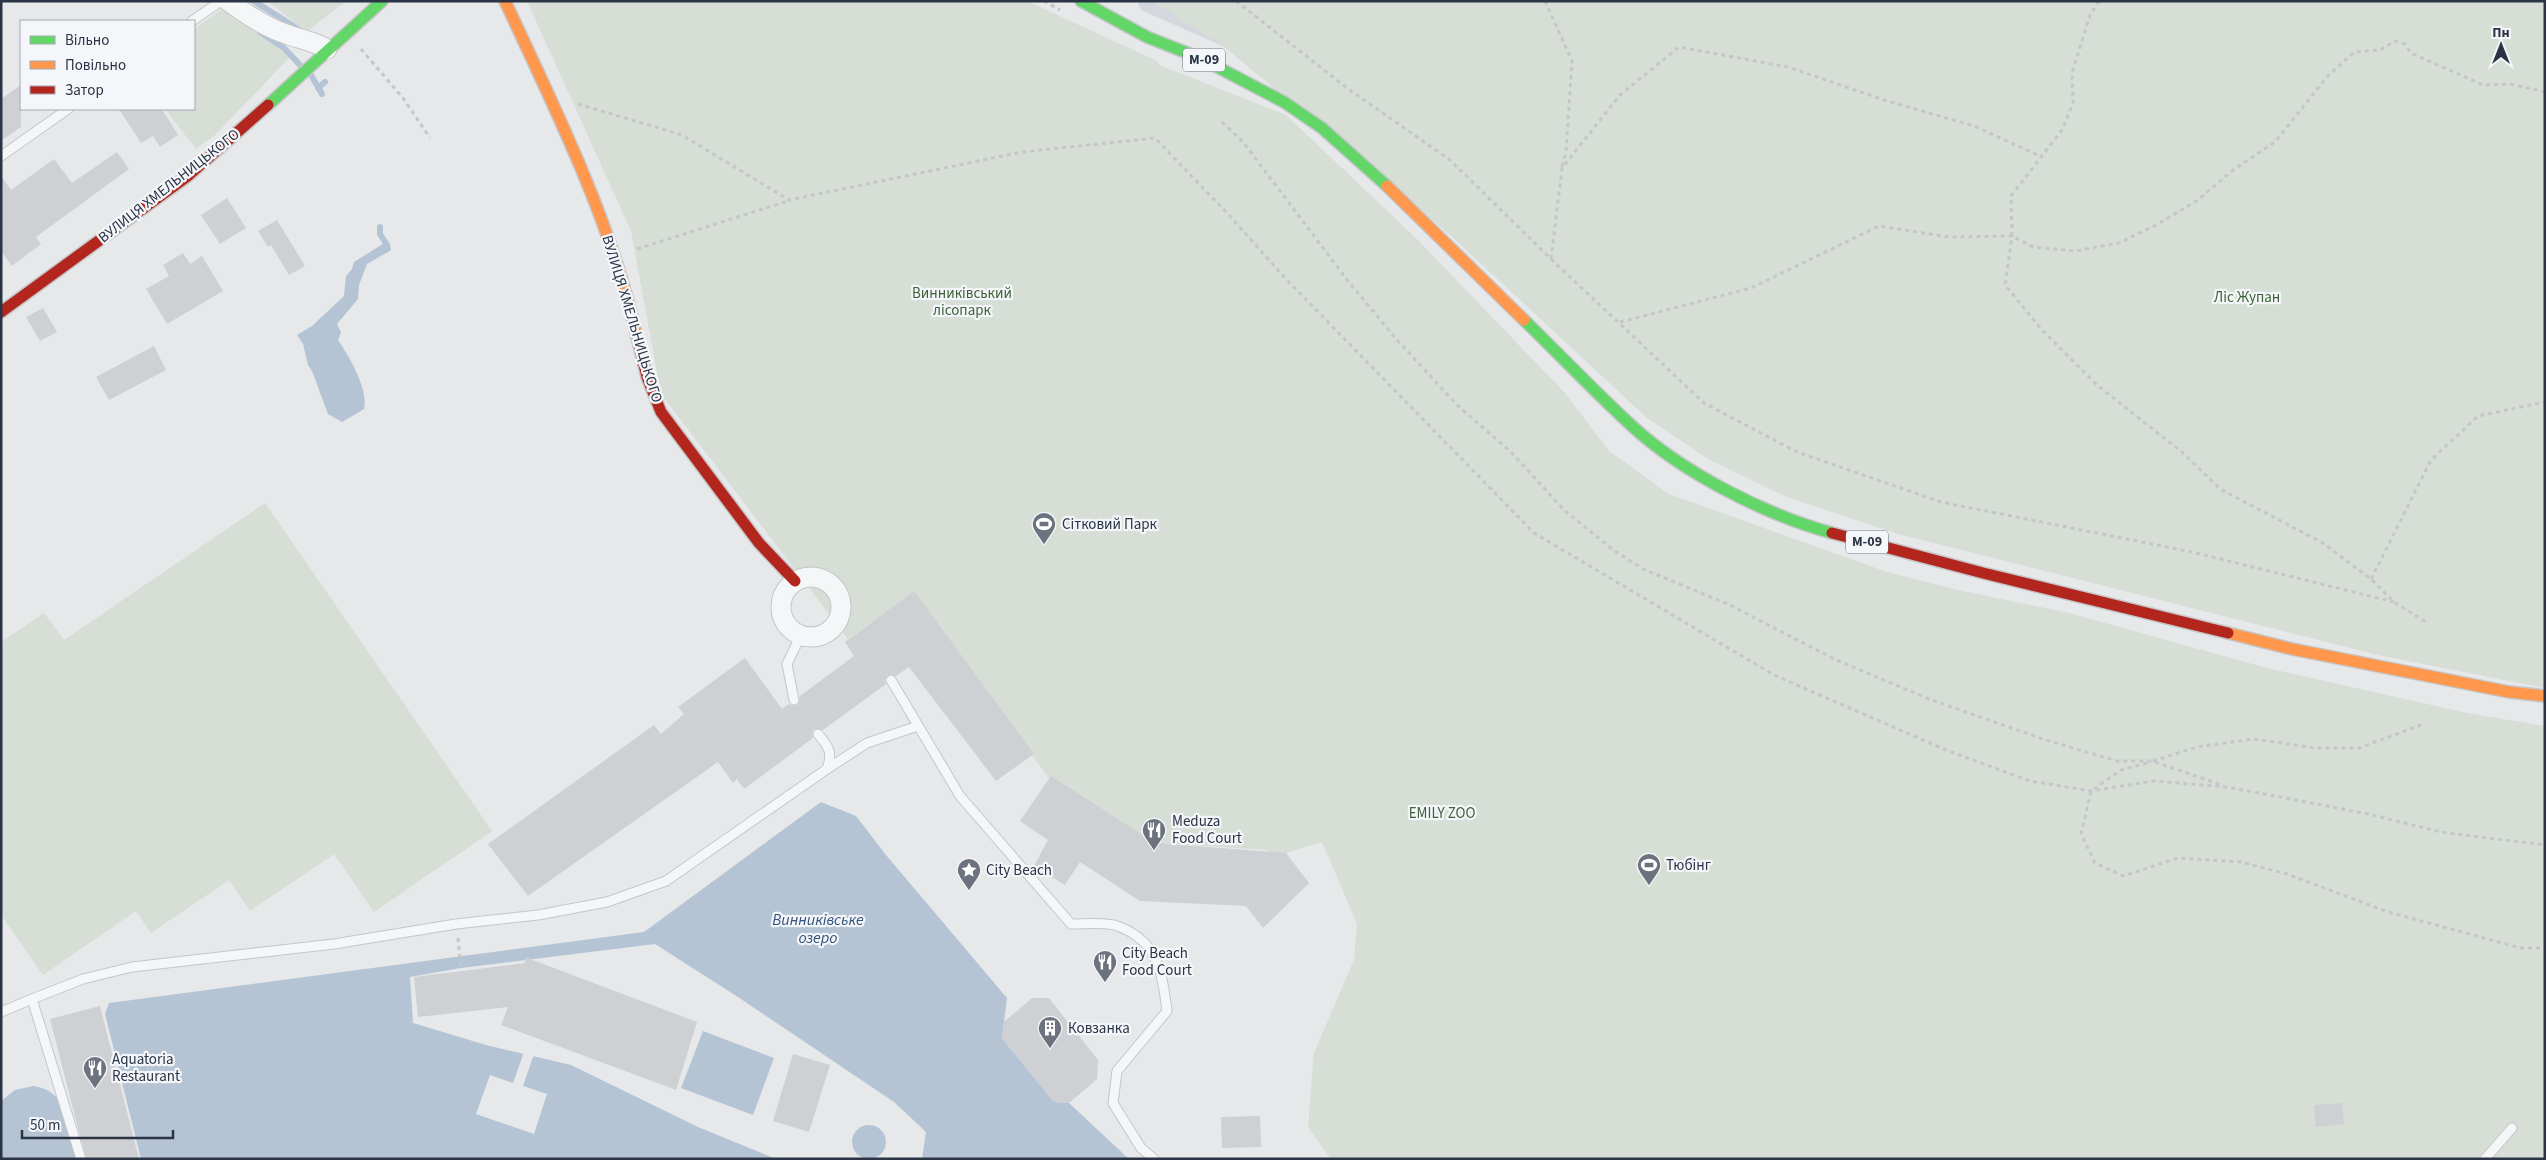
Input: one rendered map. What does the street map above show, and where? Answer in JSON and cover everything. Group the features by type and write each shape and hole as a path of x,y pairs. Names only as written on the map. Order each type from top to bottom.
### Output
{"main road":[{"name":"ВУЛИЦЯ ХМЕЛЬНИЦЬКОГО","path":"1,312 189,175 231,140 327,49 382,1"},
{"name":"ВУЛИЦЯ ХМЕЛЬНИЦЬКОГО","path":"505,1 573,150 615,256 651,392 661,412 760,543 795,581"},
{"name":"М-09","path":"1080,1 1147,37 1200,58 1243,79 1284,102 1322,128 1396,195 1633,427 1674,459 1717,485 1771,510 1826,531 1992,575 2292,649 2509,692 2545,696"}],"street":[{"path":"228,1 262,24 287,35 310,40 327,49"},
{"path":"811,577 829,583 839,598 841,608 838,620 828,631 820,636 801,636 786,624 781,607 787,590 795,581 811,577"}],"lane":[{"path":"193,20 221,1"},
{"path":"1,156 67,110"},
{"path":"794,700 787,664 801,636"},
{"path":"891,680 960,796 1071,924 1113,925 1148,944 1162,979 1166,1011 1117,1071 1113,1103 1141,1148 1154,1159"},
{"path":"1,1012 83,979 132,967 334,944 456,924 538,915 607,902 647,890 666,882 867,743 918,726"},
{"path":"818,734 830,748 831,759 828,769"},
{"path":"32,999 81,1159"},
{"path":"2485,1159 2512,1128"}],"path":[{"path":"1236,1 1347,88 1450,160 1550,259 1704,403 1798,452 1941,502 2192,552 2394,602"},
{"path":"1545,1 1572,61 1566,152 1562,168 1550,259"},
{"path":"2098,1 2090,15 2072,73 2073,103 2062,130 2011,196 2012,236 2005,285 2043,331 2097,385 2183,453 2220,489 2323,543 2371,579 2394,602 2426,622"},
{"path":"348,30 367,57 403,98 430,138"},
{"path":"1619,322 1751,288 1879,226 1949,237 2012,236 2033,247 2075,251 2119,243 2156,225 2198,200 2233,170 2275,142 2327,76 2354,52 2380,50 2394,41 2404,44 2412,53 2432,64 2482,85 2510,84 2545,92"},
{"path":"1562,168 1620,95 1679,47 1788,68 1884,100 1974,126 2042,157"},
{"path":"548,95 682,135 789,200"},
{"path":"1222,122 1243,142 1348,281 1397,340 1458,406 1511,452 1564,510 1612,548 1643,569 1730,605 1834,659 1929,699 2046,740 2117,761 2152,761 2227,786"},
{"path":"615,256 789,200 1022,152 1155,138 1228,214 1286,279 1534,533 1774,675 1946,750 2030,782 2091,791 2154,781 2227,786 2364,813 2441,832 2545,845"},
{"path":"2371,579 2431,460 2478,416 2545,402"},
{"path":"2421,725 2359,748 2316,748 2254,739 2197,747 2121,770 2091,791 2081,834 2095,863 2123,876 2178,858 2241,862 2287,874 2388,912 2521,948 2545,948"},
{"path":"456,924 461,968"}],"shaded area":[{"path":"1137,1 1183,1 1227,48 1141,10"}],"green space":[{"path":"268,1 346,1 306,32"},
{"name":"Винниківський лісопарк","path":"527,1 1027,1 1157,61 1159,65 1286,115 1418,240 1564,392 1609,451 1669,494 1887,572 1958,590 2069,613 2263,667 2467,713 2545,726 2545,1159 1331,1159 1308,1127 1314,1053 1354,960 1357,924 1322,842 1286,853 1267,852 1267,850 1157,843 1134,833 1049,778 912,593 848,639 661,394 631,231"},
{"name":"Ліс Жупан","path":"1151,1 2545,1 2545,688 2378,655 1898,534 1784,496 1708,459 1647,418 1450,235 1221,44"},
{"path":"225,7 290,57 215,135 196,149 166,110 195,110 195,28"},
{"path":"265,503 492,831 374,912 334,854 250,911 229,880 151,933 136,911 43,975 1,915 1,642 44,613 64,640"}],"water":[{"path":"386,242 390,244 391,250 367,264 359,285 358,299 337,324 341,332 338,340 357,373 364,392 365,401 364,409 342,422 328,414 308,365 303,344 297,335 312,326 344,296 346,276 352,269 354,262"},
{"name":"Винниківське озеро","path":"821,802 856,816 886,855 1007,998 1002,1038 1054,1102 1069,1103 1129,1159 922,1159 926,1132 894,1102 741,999 655,944 461,968 410,977 413,1023 486,1045 571,1065 698,1127 776,1159 141,1159 105,1014 109,1003 644,932"},
{"path":"703,1031 774,1058 753,1115 681,1088"},
{"path":"33,1086 54,1095 63,1106 67,1130 74,1130 79,1159 1,1159 1,1101 15,1090"},
{"path":"869,1125 876,1126 881,1130 885,1135 885,1149 881,1154 876,1158 869,1159 862,1158 857,1154 853,1149 852,1142 853,1135 857,1130 862,1126"}],"pier":[{"path":"524,1052 534,1054 523,1086 547,1094 534,1134 476,1114 490,1075 513,1083"}],"building":[{"path":"20,86 21,127 1,141 1,99"},
{"path":"120,110 163,110 178,135 160,147 153,136 141,143"},
{"path":"117,152 129,169 36,237 41,244 12,266 1,251 1,176 11,190 54,159 72,183"},
{"path":"227,198 246,228 220,244 201,215"},
{"path":"277,220 305,266 289,275 271,245 268,247 258,231"},
{"path":"183,253 190,264 202,256 223,291 167,324 146,289 169,276 163,265"},
{"path":"43,308 57,332 40,341 26,317"},
{"path":"154,346 166,370 109,400 96,377"},
{"path":"914,591 1034,754 996,781 909,667 896,676 887,675 886,684 823,730 814,729 812,732 813,738 744,789 737,779 733,783 718,762 528,896 488,844 654,725 661,734 684,714 678,707 745,658 782,709 789,704 792,706 798,705 800,696 854,656 845,642"},
{"name":"Meduza Food Court","path":"1051,776 1157,843 1286,853 1309,883 1263,928 1246,906 1140,901 1080,862 1065,885 1034,866 1048,840 1020,821"},
{"path":"525,957 697,1022 676,1090 501,1025 508,1007 418,1017 414,977 525,963"},
{"name":"Ковзанка","path":"1032,998 1049,998 1098,1060 1097,1079 1069,1103 1054,1102 1002,1038 1004,1022"},
{"name":"Aquatoria Restaurant","path":"100,1006 139,1159 87,1159 50,1019"},
{"path":"793,1054 830,1065 809,1132 773,1121"},
{"path":"2342,1103 2344,1124 2316,1127 2314,1105"},
{"path":"1260,1116 1261,1147 1222,1148 1221,1117"}],"waterway":[{"path":"254,1 304,34"},
{"path":"260,32 284,48 300,65"},
{"path":"311,75 322,94"},
{"path":"318,88 325,82"},
{"path":"380,227 380,234 387,245 386,250"}],"traffic: fast":[{"path":"268,105 382,1"},
{"path":"1081,1 1147,37 1200,58 1284,102 1322,128 1387,186"},
{"path":"1524,320 1632,426 1675,460 1700,476 1753,504 1832,533"}],"traffic: slow":[{"path":"505,1 562,124 597,207 626,293 637,337"},
{"path":"1387,186 1524,320"},
{"path":"2228,633 2292,649 2509,692 2545,696"}],"traffic: jam":[{"path":"1,312 189,175 268,105"},
{"path":"637,337 647,377 661,412 759,543 795,581"},
{"path":"1832,533 1983,573 2228,633"}],"place":[{"name":"Сітковий Парк","path":"1044,545"},
{"name":"Meduza Food Court","path":"1154,851"},
{"name":"Тюбінг","path":"1649,886"},
{"name":"City Beach","path":"969,891"},
{"name":"City Beach Food Court","path":"1105,983"},
{"name":"Ковзанка","path":"1050,1049"},
{"name":"Aquatoria Restaurant","path":"95,1089"}],"park label":[{"name":"EMILY ZOO","path":"1442,813"}]}
